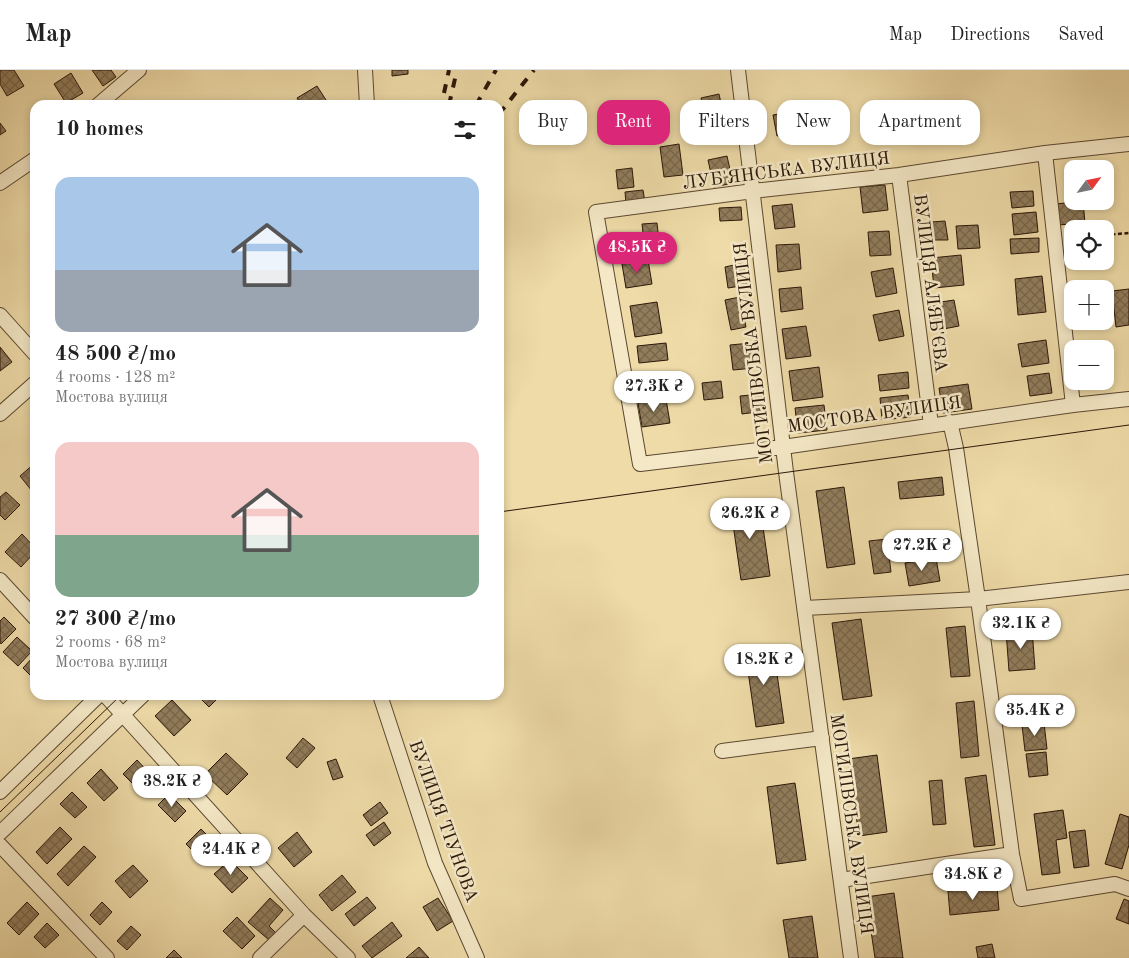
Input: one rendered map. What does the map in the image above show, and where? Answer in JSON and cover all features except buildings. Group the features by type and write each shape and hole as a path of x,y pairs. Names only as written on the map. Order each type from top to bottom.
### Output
{"street":[{"path":"104,100 139,70"},
{"path":"365,70 367,100"},
{"name":"МОГИЛІВСЬКА ВУЛИЦЯ","path":"738,70 783,447 851,958"},
{"name":"ЛУБ'ЯНСЬКА ВУЛИЦЯ","path":"596,212 752,191 899,175 1046,153 1129,144"},
{"path":"1046,153 1073,405"},
{"path":"0,183 30,162"},
{"name":"ВУЛИЦЯ АЛЯБ'ЄВА","path":"899,175 930,425"},
{"name":"МОСТОВА ВУЛИЦЯ","path":"596,212 640,464 783,447 950,422 1129,399"},
{"path":"0,315 30,348"},
{"path":"0,414 30,387"},
{"path":"950,422 956,448 978,599 1012,854 1021,899 1115,884 1129,889"},
{"path":"0,580 30,613"},
{"path":"804,608 978,599 1129,582"},
{"path":"0,792 95,700"},
{"path":"109,700 304,916 348,958"},
{"path":"0,833 138,700"},
{"name":"ВУЛИЦЯ ТІУНОВА","path":"382,700 435,864 477,958"},
{"path":"722,751 822,738"},
{"path":"0,845 107,958"},
{"path":"841,880 1012,854"},
{"path":"260,958 304,916"}],"path":[{"path":"1114,234 1129,233"}],"tram line":[{"path":"504,511 1129,425"},
{"path":"0,812 116,700"}],"railway":[{"path":"444,93 449,70"},
{"path":"450,100 457,70"},
{"path":"479,100 496,70"},
{"path":"504,108 534,70"}]}
